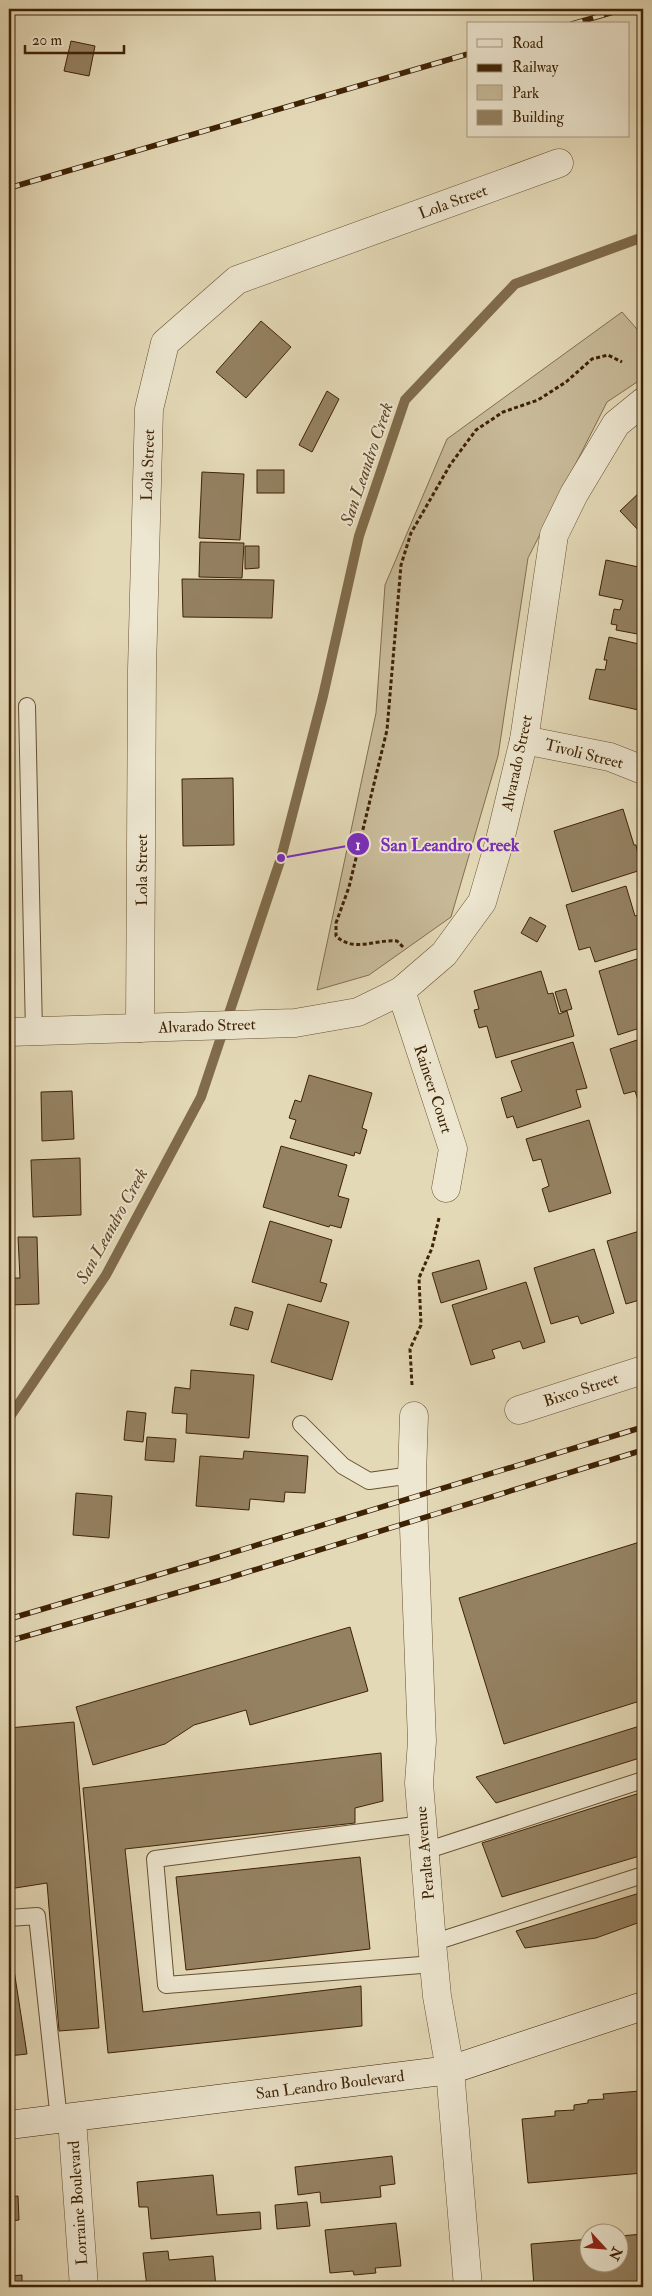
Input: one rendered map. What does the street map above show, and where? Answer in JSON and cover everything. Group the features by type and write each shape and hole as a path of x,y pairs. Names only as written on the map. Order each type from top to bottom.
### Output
{"street":[{"name":"Lola Street","path":"140,1028 142,669 150,410 165,343 238,280 559,163"},
{"name":"Alvarado Street","path":"21,1032 295,1023 358,1012 401,992 444,954 482,902 500,840 524,740 554,535 574,494 616,424 643,402"},
{"name":"Tivoli Street","path":"524,740 610,758 643,770"},
{"name":"Raineer Court","path":"401,992 452,1149 446,1188"},
{"name":"Bixco Street","path":"520,1410 643,1370"},
{"name":"Peralta Avenue","path":"414,1416 412,1475 422,1741 419,1783 437,1996 450,2070 468,2287"},
{"name":"San Leandro Boulevard","path":"9,2125 450,2070 643,2006"},
{"name":"Lorraine Boulevard","path":"65,2119 84,2287"}],"lane":[{"path":"21,1032 27,706"},
{"path":"301,1424 342,1466 369,1481 412,1475"},
{"path":"425,1851 643,1780"},
{"path":"423,1824 155,1859 166,1984 433,1954 643,1875"},
{"path":"9,1918 37,1916 65,2119"}],"path":[{"path":"403,948 397,941 383,940 355,946 344,943 336,936 336,923 349,887 387,730 401,566 411,533 450,465 476,430 503,412 538,400 566,382 592,359 608,355 622,362"},
{"path":"414,1416 410,1349 421,1325 418,1278 432,1248 446,1188"}],"green space":[{"path":"622,312 643,336 643,378 607,402 528,558 498,756 451,917 369,975 317,990 376,713 385,585 447,439"}],"building":[{"path":"216,9 263,9 227,13 224,10 216,11"},
{"path":"71,41 95,46 89,76 64,71"},
{"path":"261,321 291,347 246,398 216,372"},
{"path":"327,391 339,399 312,452 299,445"},
{"path":"257,470 284,470 284,493 257,493"},
{"path":"202,472 244,474 240,540 199,538"},
{"path":"643,489 643,535 620,511"},
{"path":"200,542 244,543 242,578 199,577"},
{"path":"245,546 259,546 259,568 245,569"},
{"path":"606,560 643,568 643,635 616,630 617,625 611,624 614,609 620,610 623,600 599,595"},
{"path":"182,579 274,580 272,618 183,617"},
{"path":"609,637 643,645 643,711 589,699 596,669 605,670 607,660 604,660"},
{"path":"233,778 234,845 183,846 182,779"},
{"path":"623,809 634,845 636,845 641,870 572,892 554,831"},
{"path":"626,886 635,916 643,913 643,947 595,962 590,947 579,950 566,905"},
{"path":"530,917 546,926 537,942 521,933"},
{"path":"643,957 643,1027 618,1035 599,971"},
{"path":"541,971 548,994 553,993 559,1014 567,1011 574,1036 496,1058 487,1026 479,1028 474,1010 479,1009 474,991"},
{"path":"566,989 572,1009 561,1012 555,992"},
{"path":"643,1038 643,1105 640,1106 635,1091 624,1094 610,1049"},
{"path":"573,1042 587,1088 576,1090 581,1107 517,1128 513,1116 507,1118 501,1098 522,1091 511,1061"},
{"path":"309,1075 372,1093 362,1128 367,1130 360,1154 355,1152 354,1156 290,1138 296,1120 289,1118 295,1100 301,1102"},
{"path":"72,1091 74,1139 42,1141 41,1092"},
{"path":"9,1108 13,1108 14,1163 9,1163"},
{"path":"589,1120 611,1193 549,1212 542,1189 549,1186 541,1159 533,1161 526,1139"},
{"path":"281,1146 347,1165 338,1196 349,1199 341,1228 330,1225 329,1227 263,1207"},
{"path":"80,1158 81,1215 33,1217 31,1160"},
{"path":"270,1221 332,1240 320,1282 327,1284 321,1302 252,1282"},
{"path":"643,1230 643,1299 626,1304 607,1241"},
{"path":"18,1237 37,1237 39,1304 9,1305 9,1263 10,1278 20,1278"},
{"path":"594,1249 614,1313 581,1324 578,1316 551,1324 534,1268"},
{"path":"479,1260 487,1289 441,1303 432,1273"},
{"path":"526,1282 545,1342 523,1349 520,1341 492,1350 495,1358 471,1365 452,1305"},
{"path":"288,1304 349,1322 332,1380 271,1362"},
{"path":"235,1307 253,1312 248,1330 230,1325"},
{"path":"191,1370 254,1375 249,1438 186,1433 187,1414 172,1413 175,1387 190,1389"},
{"path":"127,1411 146,1413 143,1442 124,1440"},
{"path":"147,1437 176,1439 174,1462 145,1460"},
{"path":"244,1451 308,1456 305,1493 285,1492 284,1502 250,1499 249,1510 196,1506 200,1456 243,1459"},
{"path":"76,1493 112,1496 109,1538 73,1535"},
{"path":"643,1541 643,1700 504,1744 459,1598"},
{"path":"350,1627 368,1691 250,1725 246,1710 194,1725 165,1744 93,1765 76,1707"},
{"path":"74,1722 99,2028 59,2031 47,1883 9,1889 9,1728"},
{"path":"643,1725 643,1757 496,1803 476,1777"},
{"path":"381,1753 383,1801 355,1808 355,1823 125,1849 143,2012 361,1986 362,2026 108,2053 83,1788"},
{"path":"643,1792 643,1855 502,1897 482,1843"},
{"path":"360,1857 370,1949 186,1970 176,1877"},
{"path":"643,1892 643,1921 596,1938 525,1948 516,1931"},
{"path":"14,1970 27,2054 9,2056 9,1971"},
{"path":"640,2091 643,2173 528,2183 522,2119 555,2116 555,2111 574,2110 574,2105 588,2103 588,2100 604,2099 603,2094"},
{"path":"392,2156 395,2184 380,2186 381,2197 321,2203 320,2192 298,2195 295,2167"},
{"path":"213,2175 217,2215 260,2212 261,2229 151,2239 148,2207 139,2207 137,2182"},
{"path":"18,2196 19,2220 10,2221 12,2259 9,2259 9,2197"},
{"path":"307,2202 310,2226 277,2229 275,2205"},
{"path":"396,2223 401,2266 375,2268 376,2273 354,2275 353,2271 330,2273 325,2230"},
{"path":"643,2234 643,2287 534,2287 531,2244 580,2240 580,2274 630,2274 630,2235"},
{"path":"168,2251 169,2260 213,2256 216,2287 147,2287 143,2253"},
{"path":"22,2275 22,2287 9,2287 9,2276"},
{"path":"314,2283 315,2287 283,2286"}],"waterway":[{"name":"San Leandro Creek","path":"9,1418 106,1275 201,1097 281,858 323,696 359,536 405,400 515,284 643,237"}],"railway":[{"path":"579,22 624,9"},
{"path":"9,188 467,54"},
{"path":"9,1619 643,1427"},
{"path":"9,1641 225,1579 643,1450"}],"place":[{"name":"San Leandro Creek","path":"281,858"}]}
